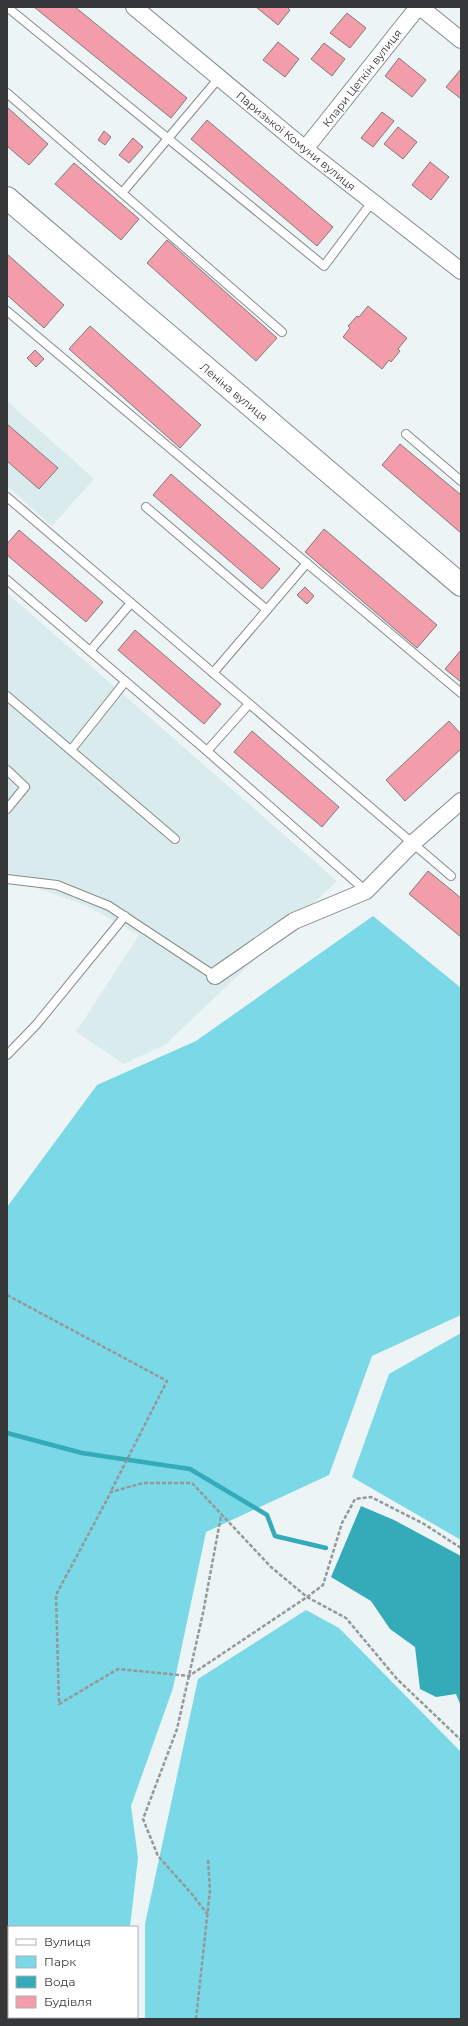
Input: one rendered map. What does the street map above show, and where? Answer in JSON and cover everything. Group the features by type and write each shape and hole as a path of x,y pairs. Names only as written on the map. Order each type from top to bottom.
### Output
{"main road":[{"name":"Леніна вулиця","path":"7,198 461,585"}],"street":[{"name":"Паризької Комуни вулиця","path":"134,7 305,149 461,271"},
{"path":"419,7 461,40"},
{"name":"Клари Цеткін вулиця","path":"305,149 419,7"},
{"path":"215,976 294,921 366,891 413,843 461,801"}],"lane":[{"path":"8,7 324,266 372,202"},
{"path":"122,193 219,78"},
{"path":"7,93 282,332"},
{"path":"7,311 461,693"},
{"path":"406,434 461,480"},
{"path":"7,497 451,876"},
{"path":"146,507 267,610"},
{"path":"213,673 307,563"},
{"path":"7,580 366,891"},
{"path":"90,651 131,602"},
{"path":"71,750 125,682"},
{"path":"7,696 176,839"},
{"path":"207,752 249,704"},
{"path":"7,770 25,787 7,809"},
{"path":"7,879 57,885 109,906 215,976"},
{"path":"7,1054 36,1025 126,916"}],"path":[{"path":"7,1295 167,1381 111,1492 56,1595 59,1704 118,1669 189,1676 307,1597 323,1585 342,1523 355,1499 371,1497 424,1524 461,1548"},
{"path":"111,1492 143,1483 192,1483 221,1516 271,1567 307,1597 346,1618 397,1678 461,1740"},
{"path":"208,1915 192,1893 158,1856 143,1818 177,1729 221,1516"},
{"path":"196,2019 210,1890 208,1859"}],"shaded area":[{"path":"7,401 94,479 52,526 7,486"},
{"path":"7,593 337,881 166,1044 124,1064 76,1032 139,935 87,906 34,887 7,883"}],"green space":[{"path":"373,916 461,988 461,1315 372,1356 329,1475 206,1532 173,1688 131,1806 138,1858 130,1926 8,1926 8,2018 127,2019 7,2019 7,1207 97,1085 196,1041"},
{"path":"461,1333 461,1540 352,1477 389,1374"},
{"path":"306,1610 339,1628 461,1752 461,2019 145,2019 145,1924 198,1679"}],"water":[{"path":"361,1506 394,1520 461,1556 461,1706 456,1694 436,1697 420,1689 415,1647 390,1629 371,1601 331,1577"}],"building":[{"path":"34,7 75,7 187,98 171,118"},
{"path":"256,7 287,7 290,10 278,25"},
{"path":"347,13 366,28 350,48 330,33"},
{"path":"278,42 299,59 285,77 263,60"},
{"path":"324,43 345,59 332,76 311,59"},
{"path":"399,58 426,80 412,97 385,76"},
{"path":"461,69 461,99 446,87"},
{"path":"7,107 48,144 29,165 7,146"},
{"path":"382,112 394,121 373,147 361,138"},
{"path":"207,120 333,227 317,246 191,139"},
{"path":"398,127 417,142 403,159 384,144"},
{"path":"104,131 111,137 105,145 98,140"},
{"path":"133,138 143,147 129,163 119,155"},
{"path":"430,162 449,177 431,200 412,185"},
{"path":"74,163 139,219 121,240 55,184"},
{"path":"167,240 277,338 256,361 147,263"},
{"path":"7,254 64,305 44,328 7,295"},
{"path":"368,306 407,338 398,349 400,351 391,362 389,360 382,369 343,337 350,328 348,326 357,316 359,317"},
{"path":"90,326 201,425 180,448 69,349"},
{"path":"35,350 44,359 36,367 27,358"},
{"path":"7,424 58,468 39,489 7,461"},
{"path":"400,444 461,495 461,533 382,465"},
{"path":"171,474 280,569 262,589 153,495"},
{"path":"324,529 437,625 417,648 305,552"},
{"path":"19,530 103,602 86,622 7,555 7,544"},
{"path":"305,587 314,596 307,604 297,595"},
{"path":"135,630 221,704 204,724 118,650"},
{"path":"461,650 461,682 445,669"},
{"path":"449,721 461,734 461,749 405,801 386,780"},
{"path":"252,731 339,807 322,827 234,752"},
{"path":"428,871 461,898 461,937 409,894"}],"waterway":[{"path":"7,1433 82,1453 190,1469 267,1515 275,1536 326,1548"}]}
